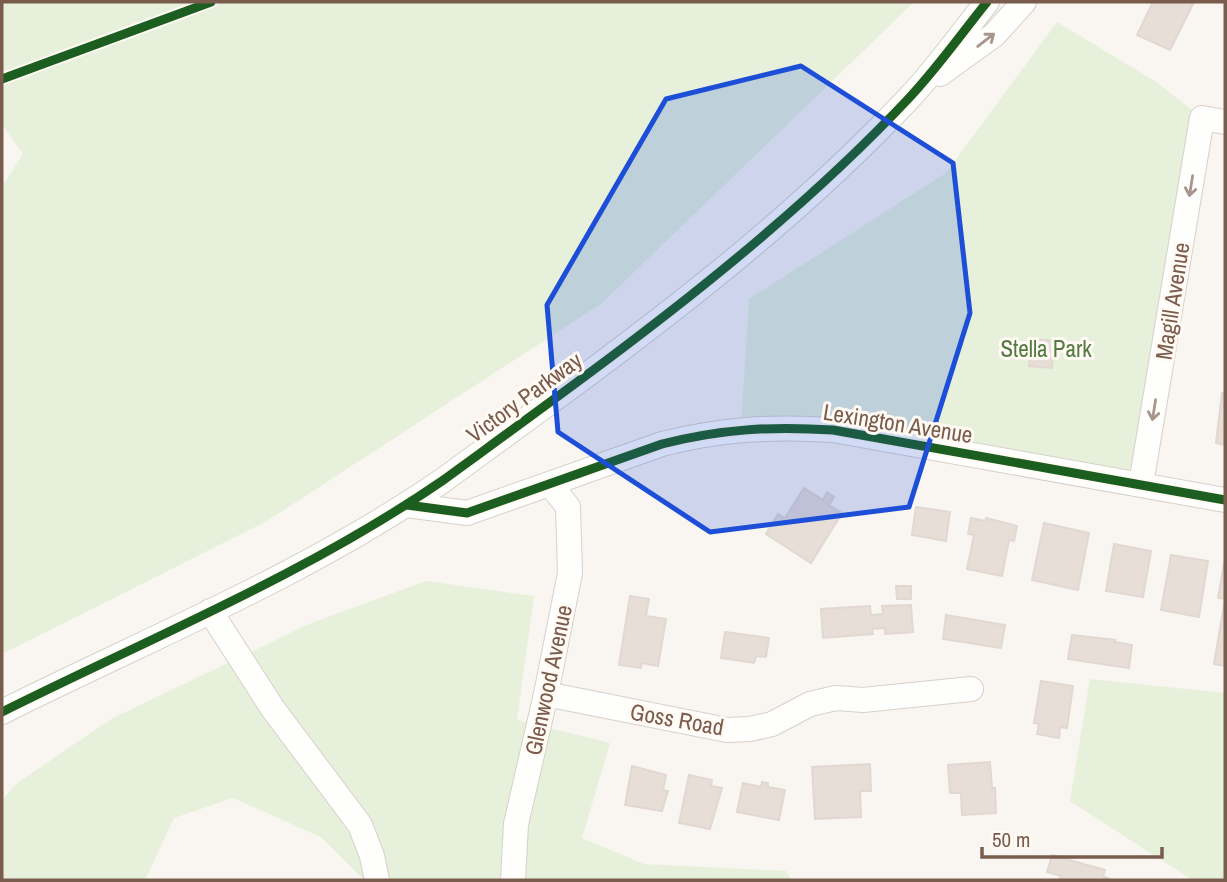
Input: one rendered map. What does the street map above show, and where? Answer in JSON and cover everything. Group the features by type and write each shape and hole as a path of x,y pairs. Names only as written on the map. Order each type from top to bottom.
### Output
{"street":[{"name":"Victory Parkway","path":"4,713 304,565 407,505 647,331 734,262 833,173 911,96 987,2"},
{"name":"Victory Parkway","path":"911,96 993,35 1024,2"},
{"name":"Magill Avenue","path":"1141,484 1214,120"},
{"name":"Lexington Avenue","path":"407,505 467,513 662,444 741,429 787,427 833,430 1225,500"},
{"name":"Glenwood Avenue","path":"513,880 516,824 546,694 569,573 568,507 550,484"},
{"path":"210,611 273,709 360,825 372,856 377,880"},
{"name":"Goss Road","path":"546,694 727,730 772,724 810,704 836,698 863,699 971,689"}],"highlighted area":[{"path":"801,66 953,163 970,313 909,507 710,532 558,432 547,305 666,99"}],"green space":[{"path":"2,2 914,2 602,303 267,521 2,654 2,187 23,154 2,125"},
{"name":"Stella Park","path":"1057,22 1158,83 1202,118 1141,484 741,429 749,299 946,173"},
{"path":"426,581 534,596 517,720 610,743 582,838 644,864 786,871 792,880 364,880 321,837 233,798 174,818 145,880 2,880 2,800 17,783 113,718 309,624"},
{"path":"1090,679 1225,693 1225,880 1192,880 1070,801"}],"building":[{"path":"1153,2 1194,2 1170,50 1137,35"},
{"path":"1032,339 1054,341 1052,368 1029,366"},
{"path":"1222,393 1225,393 1225,445 1216,443"},
{"path":"804,488 823,500 827,492 834,497 829,505 842,513 811,563 766,534 778,514 785,518"},
{"path":"916,507 950,512 946,541 912,535"},
{"path":"971,518 985,521 986,518 1017,526 1014,541 1009,540 1002,576 967,569 974,535 968,534"},
{"path":"1044,523 1089,533 1078,590 1032,580"},
{"path":"1114,544 1151,551 1143,597 1106,591"},
{"path":"1171,555 1208,561 1199,617 1161,610"},
{"path":"1225,564 1225,599 1218,598"},
{"path":"896,586 911,586 911,599 897,599"},
{"path":"630,596 649,599 646,616 666,619 658,666 642,663 641,668 619,665"},
{"path":"1225,599 1225,666 1214,664"},
{"path":"911,605 913,632 885,634 885,628 872,629 873,634 823,638 821,609 870,606 871,615 883,614 882,606"},
{"path":"946,615 1005,625 1001,648 943,639"},
{"path":"725,632 769,638 766,657 756,656 754,663 721,658"},
{"path":"1072,635 1115,640 1132,645 1129,668 1068,659"},
{"path":"1041,681 1073,686 1067,728 1060,727 1059,738 1037,734 1039,724 1034,723"},
{"path":"990,762 996,813 962,815 961,793 950,793 948,765"},
{"path":"870,764 871,791 860,791 861,817 815,819 812,767"},
{"path":"632,766 666,775 663,790 668,791 662,811 625,805"},
{"path":"689,775 712,780 711,786 722,788 710,829 679,823"},
{"path":"762,782 768,783 768,787 785,790 779,820 737,812 743,783 761,787"},
{"path":"1052,855 1105,870 1103,876 1112,880 1060,880 1061,876 1047,872"}],"cycle path":[{"path":"2,79 211,2"},
{"path":"2,712 282,576 390,515 442,481 685,300 801,203 910,97 987,2"},
{"path":"407,505 467,513 662,444 726,432 789,428 833,430 1225,500"}]}
